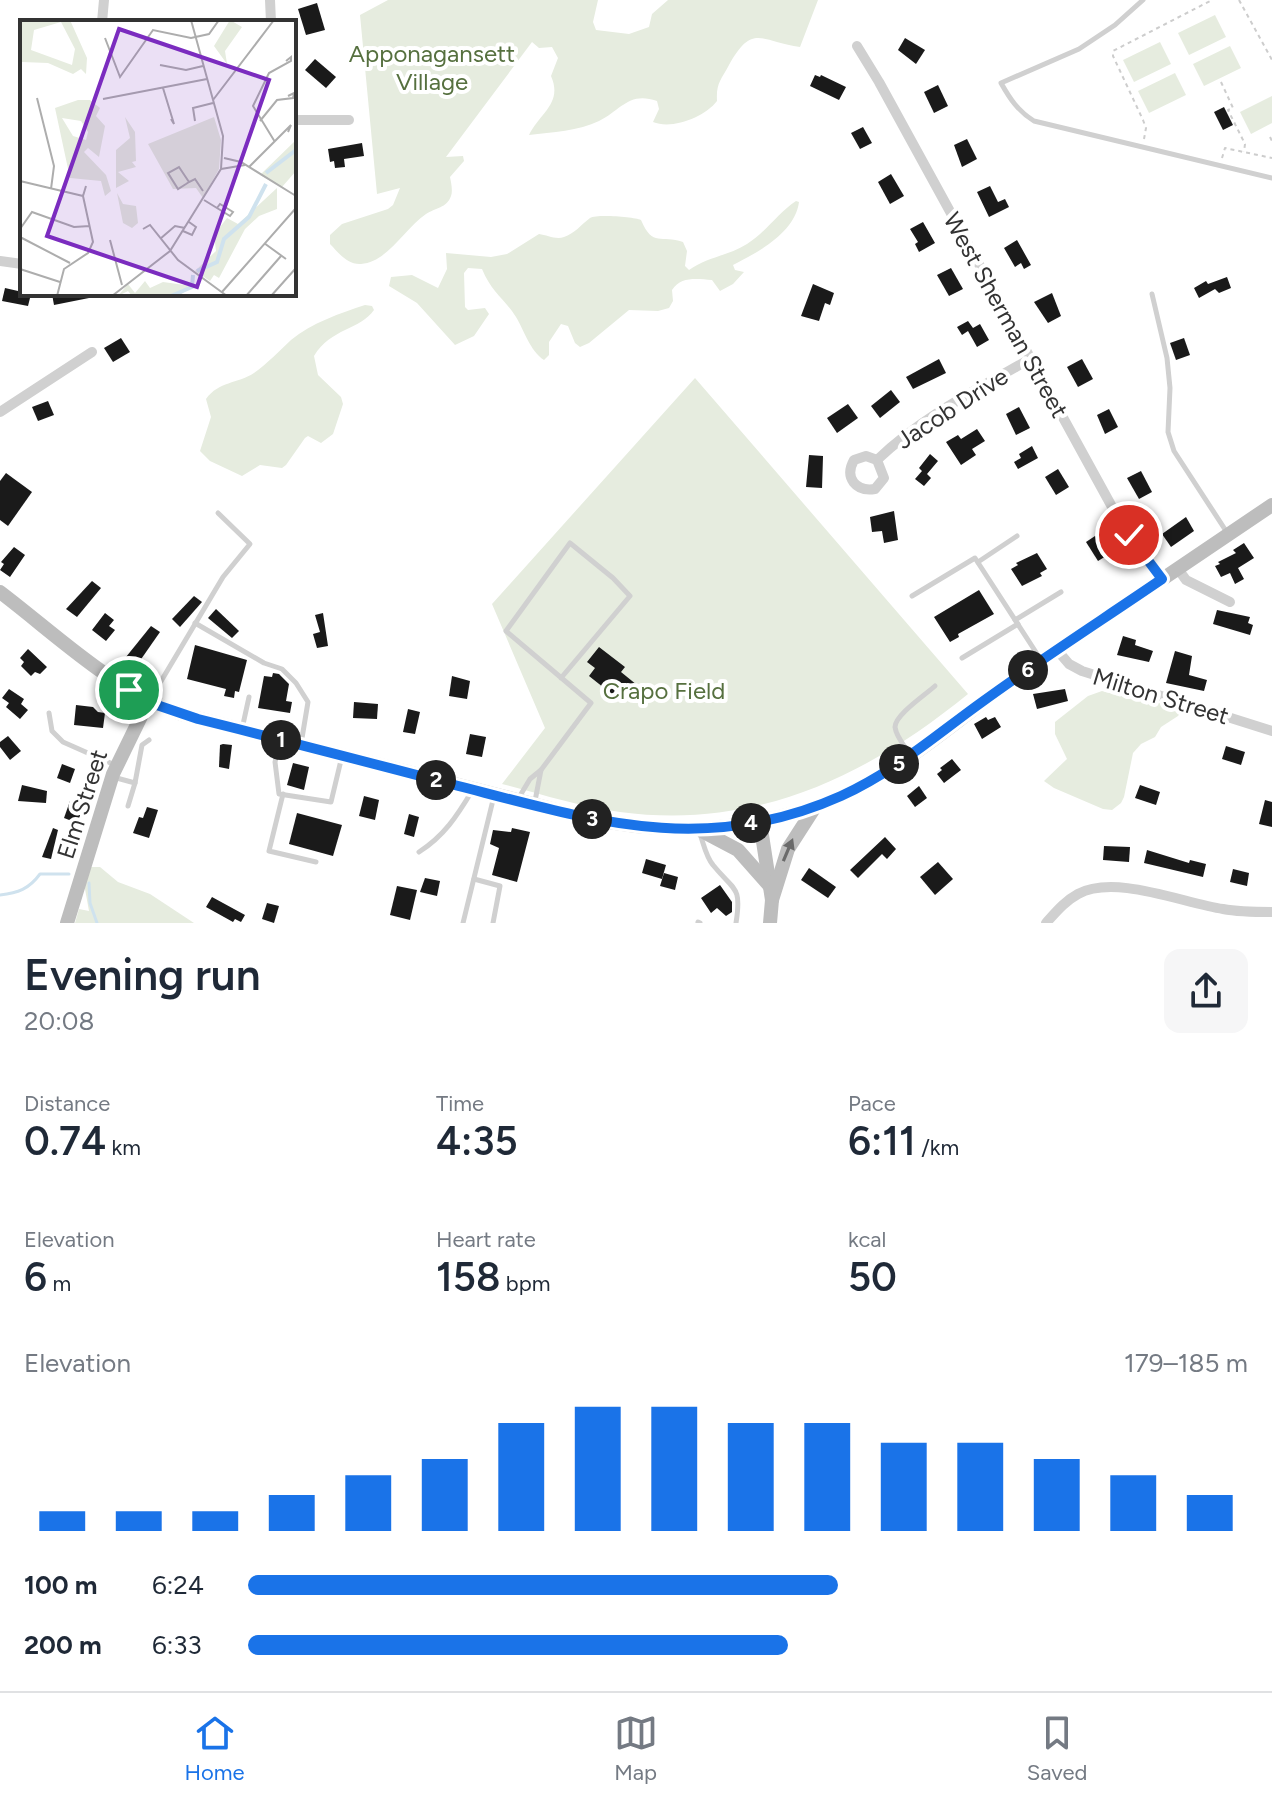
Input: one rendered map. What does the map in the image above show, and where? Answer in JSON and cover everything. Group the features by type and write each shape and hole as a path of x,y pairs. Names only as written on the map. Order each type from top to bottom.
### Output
{"main road":[{"path":"0,592 104,674 148,702 198,719 624,826 698,830 760,822 815,806 868,782 911,756 1042,660 1272,505"},
{"name":"Elm Street","path":"67,923 114,771 148,702"},
{"path":"771,893 788,849 815,806"},
{"path":"760,822 771,893 770,923"},
{"path":"698,830 720,838 738,850 771,893"}],"street":[{"path":"102,20 104,0"},
{"path":"270,0 271,20"},
{"name":"West Sherman Street","path":"857,46 1120,520 1162,579"},
{"path":"296,120 349,120"},
{"path":"0,261 20,264"},
{"path":"0,412 92,352"},
{"name":"Jacob Drive","path":"877,460 926,418 1030,359"},
{"path":"1178,569 1186,580 1230,602"},
{"name":"Milton Street","path":"1057,650 1069,664 1082,671 1272,731"},
{"path":"1046,923 1061,906 1079,893 1099,888 1121,888 1224,910 1272,912"}],"lane":[{"path":"1143,0 1115,25 1079,49 1001,83 1011,101 1034,121 1272,178"},
{"path":"1152,294 1167,358 1170,388 1168,432 1174,451 1229,535"},
{"path":"148,702 223,577 250,544 218,513"},
{"path":"978,562 1017,536"},
{"path":"517,801 530,779 541,770 591,703 561,678 506,631 570,543 630,596 561,678"},
{"path":"912,596 975,558 1042,660"},
{"path":"962,658 1061,592"},
{"path":"195,623 264,663 282,669 296,683 308,702 301,745"},
{"path":"911,756 897,735 895,726 898,718 935,686"},
{"path":"242,730 249,697"},
{"path":"49,713 52,731 63,742 135,783"},
{"path":"128,806 142,745 149,740"},
{"path":"280,740 275,762 279,794 331,802 342,756"},
{"path":"534,805 541,770"},
{"path":"419,852 439,838 455,820 473,790"},
{"path":"283,794 269,851 316,862"},
{"path":"463,923 494,795"},
{"path":"698,830 714,866 732,883 740,900 736,923"},
{"path":"474,879 500,886 493,923"}],"path":[{"path":"1142,147 1146,128 1113,51 1212,0"},
{"path":"1239,0 1272,60"},
{"path":"1221,82 1233,108 1228,110 1245,144 1244,152"},
{"path":"1220,165 1225,148 1272,158"}],"green space":[{"name":"Apponagansett Village","path":"388,0 598,0 593,22 596,30 629,34 649,27 652,14 668,0 818,0 800,47 759,38 745,43 720,82 717,101 712,107 678,123 653,122 659,109 657,101 639,98 583,127 529,135 552,101 554,85 551,76 558,58 552,47 539,48 532,42 446,157 463,156 464,161 450,177 452,192 449,200 418,220 380,257 356,264 330,244 330,235 342,224 388,209 400,188 377,194 360,15"},
{"path":"1215,15 1226,37 1189,55 1178,33"},
{"path":"1160,42 1171,64 1134,82 1123,60"},
{"path":"1230,46 1241,68 1204,86 1193,64"},
{"path":"1175,73 1186,95 1149,113 1138,91"},
{"path":"1272,96 1272,123 1251,134 1240,112"},
{"path":"796,201 799,202 796,213 783,232 764,248 733,265 735,270 744,272 733,284 720,291 712,280 680,282 672,290 673,301 669,308 658,311 629,310 580,347 568,326 561,324 549,342 549,355 544,360 531,346 516,317 482,269 468,268 464,273 465,307 468,310 485,308 489,314 474,336 455,345 417,303 389,286 391,277 412,275 438,288 447,269 446,253 491,257 507,254 539,234 564,237 590,218 600,216 641,220 654,237 683,242 687,251 685,266 689,270 747,244"},
{"path":"365,305 372,306 374,310 368,317 337,334 314,356 318,375 341,397 343,404 333,434 321,443 308,436 305,438 282,468 260,465 242,476 210,461 200,451 211,417 206,399 211,393 254,373 308,328"},
{"name":"Crapo Field","path":"695,378 968,694 890,750 849,773 806,791 717,813 670,816 620,812 575,804 502,784 545,728 492,604"},
{"path":"1102,691 1150,703 1175,703 1184,708 1161,727 1155,737 1141,744 1133,753 1124,797 1112,810 1103,809 1044,781 1067,759 1055,734 1055,722 1088,696"},
{"path":"91,867 100,867 118,882 150,894 194,923 75,923 79,909 89,911 83,878"}],"building":[{"path":"317,3 325,30 306,35 298,9"},
{"path":"905,38 925,50 916,64 898,50"},
{"path":"315,59 336,77 326,88 305,70"},
{"path":"815,75 846,87 839,100 810,86"},
{"path":"938,85 948,106 934,113 924,92"},
{"path":"1224,107 1233,125 1223,130 1214,112"},
{"path":"863,127 872,143 860,149 851,133"},
{"path":"967,139 977,159 962,167 954,145"},
{"path":"362,143 364,156 344,159 345,167 335,168 334,161 330,162 328,149"},
{"path":"891,174 904,196 890,204 878,182"},
{"path":"990,186 998,202 1005,199 1009,207 989,217 977,192"},
{"path":"923,222 935,243 919,252 915,244 918,242 910,229"},
{"path":"1017,240 1031,265 1024,269 1021,263 1015,267 1004,248"},
{"path":"951,268 963,289 949,296 937,275"},
{"path":"1227,277 1231,288 1219,293 1215,289 1199,298 1194,288 1206,281 1208,284"},
{"path":"813,284 834,293 830,305 825,303 819,321 801,316"},
{"path":"5,288 20,291 20,296 30,296 28,306 2,301"},
{"path":"1052,293 1061,316 1048,323 1034,302"},
{"path":"52,296 89,296 89,298 54,305"},
{"path":"968,321 973,328 980,324 989,340 977,347 968,331 962,335 957,327"},
{"path":"121,338 130,352 113,362 104,348"},
{"path":"1184,338 1190,355 1176,360 1170,343"},
{"path":"939,359 946,373 913,389 906,377"},
{"path":"1082,359 1093,379 1078,387 1067,367"},
{"path":"891,390 900,402 880,418 871,406"},
{"path":"48,401 54,415 38,421 32,407"},
{"path":"848,404 858,418 837,433 827,418"},
{"path":"1019,407 1030,428 1016,435 1006,414"},
{"path":"1109,409 1118,427 1105,434 1097,415"},
{"path":"977,429 985,441 972,449 976,455 961,465 946,442 958,435 961,439"},
{"path":"1032,446 1038,458 1018,469 1014,462 1021,458 1019,454"},
{"path":"930,454 938,461 927,474 931,478 924,486 915,479"},
{"path":"809,455 823,456 822,488 806,487"},
{"path":"1058,469 1069,487 1056,495 1045,477"},
{"path":"1141,471 1152,492 1139,499 1127,478"},
{"path":"6,473 32,492 8,526 0,520 0,481"},
{"path":"894,511 898,540 884,543 882,531 872,532 870,517"},
{"path":"1186,517 1194,531 1171,547 1162,534"},
{"path":"1098,534 1111,553 1098,561 1086,542"},
{"path":"1244,543 1254,558 1238,568 1244,579 1235,584 1230,573 1221,577 1215,566 1236,553 1233,550"},
{"path":"14,547 25,555 10,577 0,570 4,564 1,562"},
{"path":"1037,553 1047,569 1040,573 1042,576 1022,586 1011,569 1018,565 1016,563"},
{"path":"92,581 101,588 77,617 66,609"},
{"path":"979,590 994,614 958,634 959,637 950,642 934,617"},
{"path":"194,596 202,602 180,627 172,619"},
{"path":"216,609 239,631 232,638 208,618"},
{"path":"1217,610 1250,617 1248,623 1253,625 1250,635 1213,624"},
{"path":"105,613 114,620 109,626 115,630 106,641 92,630"},
{"path":"323,613 328,646 317,648 313,634 320,632 315,615"},
{"path":"151,626 160,632 137,665 126,657"},
{"path":"1123,636 1136,640 1135,645 1153,651 1149,662 1117,655"},
{"path":"195,645 247,660 239,692 235,691 234,698 224,696 226,689 187,679"},
{"path":"599,647 625,667 621,672 637,685 623,703 589,676 595,668 587,662"},
{"path":"28,649 47,667 40,674 35,672 31,676 21,666 24,662 20,658"},
{"path":"1175,651 1192,656 1189,675 1207,680 1204,691 1166,683"},
{"path":"273,673 279,674 289,684 286,701 292,702 290,713 258,708 264,676 272,677"},
{"path":"452,676 470,681 467,699 449,696"},
{"path":"9,689 24,699 21,704 28,710 20,719 6,707 9,703 2,698"},
{"path":"1065,689 1068,701 1037,709 1033,694"},
{"path":"354,702 378,704 377,719 353,718"},
{"path":"76,705 93,707 105,713 103,728 74,725"},
{"path":"408,709 420,712 415,734 403,732"},
{"path":"986,717 988,720 995,717 1001,727 982,739 974,724"},
{"path":"470,734 486,737 482,757 466,754"},
{"path":"8,736 21,751 10,760 0,747 0,742"},
{"path":"220,745 232,745 229,769 219,767"},
{"path":"1226,746 1245,752 1241,765 1222,759"},
{"path":"952,759 961,770 944,783 937,774"},
{"path":"293,763 309,767 304,790 287,785"},
{"path":"62,764 75,769 70,783 57,778"},
{"path":"22,785 47,791 46,803 18,801"},
{"path":"1140,785 1160,792 1156,805 1135,798"},
{"path":"919,786 927,798 915,807 907,796"},
{"path":"364,796 379,800 375,820 359,816"},
{"path":"1265,800 1272,802 1272,827 1259,824"},
{"path":"70,801 84,806 77,823 64,818"},
{"path":"147,807 158,810 149,838 133,833"},
{"path":"297,813 342,825 333,856 289,844"},
{"path":"409,814 419,817 414,837 404,834"},
{"path":"53,828 58,830 51,859 42,857"},
{"path":"512,828 530,832 517,882 492,875 499,848 490,844 493,830 511,832"},
{"path":"885,837 896,849 887,859 882,854 858,878 850,870"},
{"path":"1104,846 1130,847 1129,862 1103,860"},
{"path":"1147,850 1189,863 1190,860 1206,864 1203,877 1144,863"},
{"path":"646,859 666,865 662,879 642,873"},
{"path":"938,862 953,879 935,895 920,877"},
{"path":"809,868 836,887 828,898 801,880"},
{"path":"1233,869 1249,873 1247,886 1230,882"},
{"path":"664,873 678,877 675,890 660,886"},
{"path":"425,878 440,881 437,896 420,892"},
{"path":"720,885 732,902 732,912 726,916 717,908 711,913 701,898"},
{"path":"397,886 417,890 410,920 390,915"},
{"path":"212,897 245,915 241,922 235,919 233,922 206,907"},
{"path":"267,903 279,906 274,923 262,919"}],"waterway":[{"path":"0,895 23,889 40,874 69,874"},
{"path":"89,883 90,903 97,923"}],"route":[{"path":"129,690 148,702 198,719 587,818 659,829 698,830 745,824 799,812 827,802 894,767 1001,688 1162,579 1129,535"}]}
